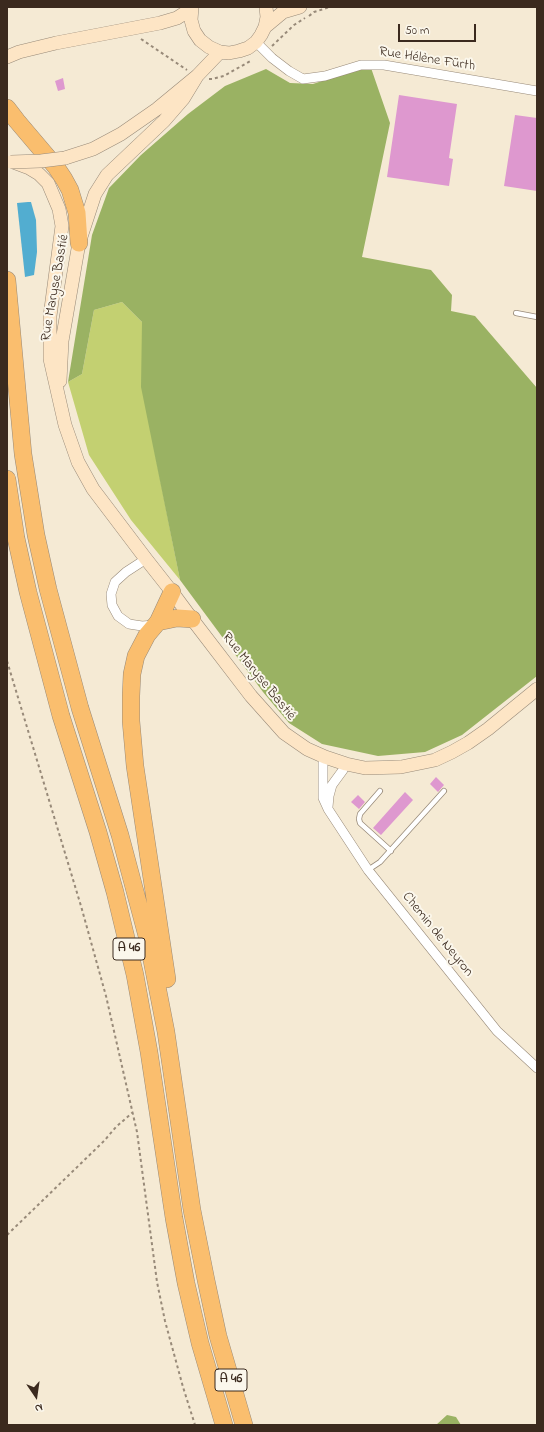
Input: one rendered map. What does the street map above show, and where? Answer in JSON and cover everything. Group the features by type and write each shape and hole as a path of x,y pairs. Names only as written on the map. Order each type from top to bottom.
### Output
{"highway":[{"path":"7,108 16,121 56,166 70,190 77,213 79,243"},
{"name":"A 46","path":"7,280 24,454 36,535 48,589 80,708 135,886 158,988 192,1210 206,1280 218,1336 244,1425"},
{"name":"A 46","path":"7,479 16,538 44,654 98,832 115,892 135,975 149,1052 174,1218 186,1283 202,1351 224,1425"},
{"path":"7,504 16,538"},
{"path":"172,592 156,623 141,645 134,665 131,684 131,721 140,803 180,1066 173,1082"},
{"path":"156,623 177,618 192,619"}],"main road":[{"path":"191,8 191,20 194,31 200,40 209,47 220,52 229,53 248,48 256,42 265,27 267,17 266,7"},
{"path":"265,27 283,12 300,7"},
{"path":"7,57 19,52 56,43 160,23 178,18 191,8"},
{"path":"9,161 41,161 65,158 93,149 121,134 163,104 197,76 220,52"},
{"name":"Rue Maryse Bastié","path":"59,402 62,341 79,243 95,194 107,175 164,121 183,99 197,76"},
{"name":"Rue Maryse Bastié","path":"9,161 29,168 39,174 48,183 60,209 62,226 50,316 50,359 59,402 71,445 86,477 93,489 251,696 284,734 306,749 325,758 365,768 401,768 435,760 468,743 537,689"}],"street":[{"name":"Rue Hélène Fürth","path":"256,42 272,58 289,71 303,79 325,76 361,65 384,65 537,91"},
{"path":"146,559 126,572 115,582 111,594 112,605 118,616 129,624 142,626 156,623"},
{"name":"Chemin de Neyron","path":"325,758 323,763 323,798 328,809 368,870 497,1031 537,1068"},
{"path":"328,809 332,785 344,770 346,764"}],"lane":[{"path":"516,313 537,317"},
{"path":"380,791 360,814 358,819 360,823 391,851"},
{"path":"368,870 380,862 391,851 444,791"}],"path":[{"path":"294,25 314,12 330,7"},
{"path":"137,37 197,76"},
{"path":"7,661 83,913 107,1004 137,1132 159,1289 165,1321 195,1425"},
{"path":"7,1235 133,1112"}],"green space":[{"path":"370,65 390,123 362,257 431,270 452,295 451,311 475,316 537,388 537,676 462,735 425,752 378,756 322,744 289,723 263,692 180,580 141,387 142,322 122,302 94,310 82,374 68,382 92,235 109,188 141,155 188,114 225,86 266,69 290,83 313,84"},
{"path":"122,302 142,322 142,387 180,580 131,520 89,455 68,382 82,374 94,310"},
{"path":"447,1415 456,1417 461,1425 436,1425"}],"water":[{"path":"31,202 36,220 37,252 34,275 25,277 17,203"}],"building":[{"path":"63,78 65,89 58,91 55,81"},
{"path":"399,95 457,104 449,158 453,159 449,186 387,177"},
{"path":"515,115 537,118 537,191 504,186"},
{"path":"436,777 444,785 438,792 430,784"},
{"path":"405,792 413,800 381,835 373,828"},
{"path":"358,795 365,802 359,809 351,802"}]}
